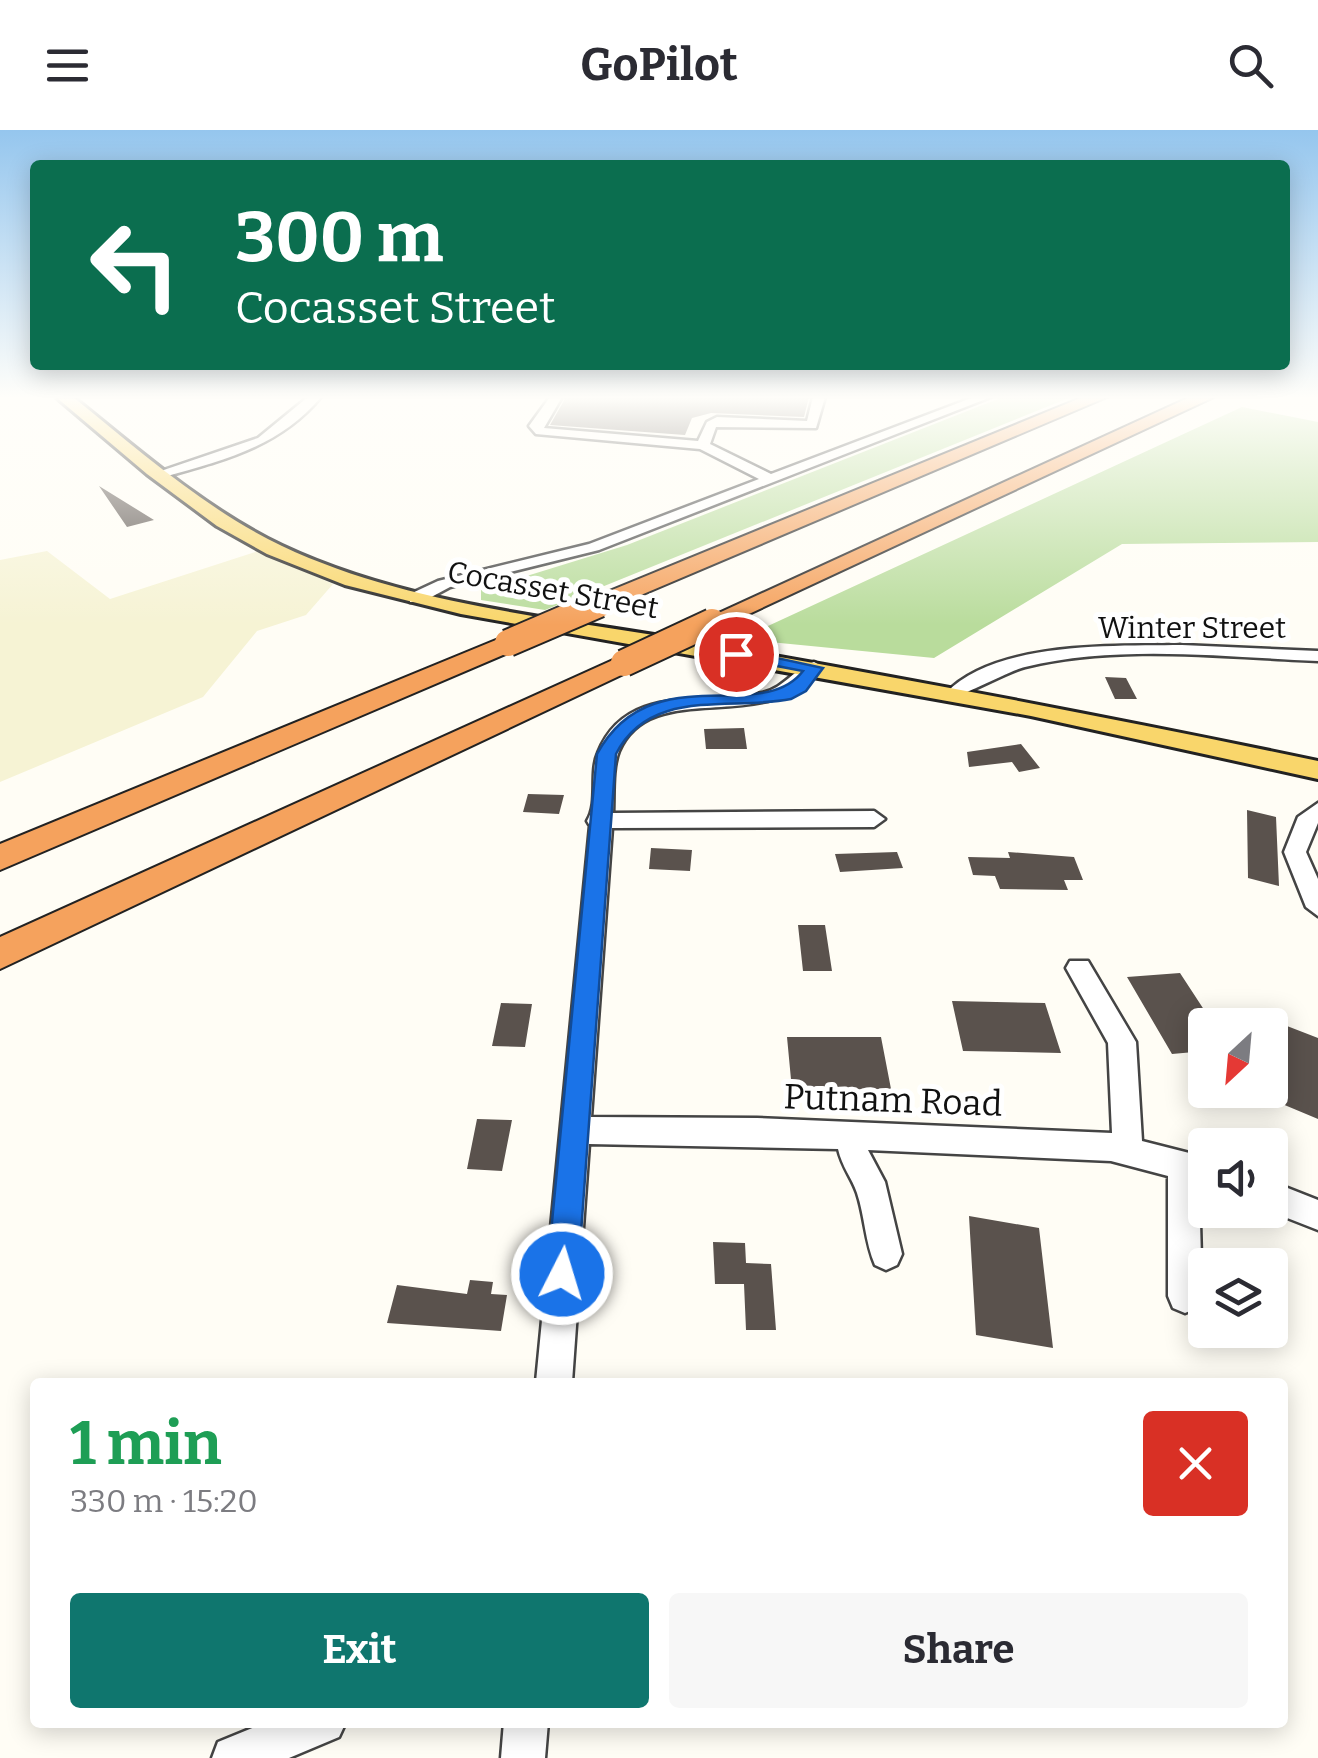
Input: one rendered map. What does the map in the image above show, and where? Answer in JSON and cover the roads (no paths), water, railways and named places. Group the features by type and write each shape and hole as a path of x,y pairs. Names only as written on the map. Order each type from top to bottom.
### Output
{"highway":[{"path":"0,858 915,473"},
{"path":"0,954 1038,473"}],"main road":[{"name":"Cocasset Street","path":"159,474 268,547 350,581 416,598 955,693 1318,770"}],"street":[{"path":"758,473 770,479"},
{"path":"416,598 440,586 582,551 786,473"},
{"name":"Winter Street","path":"955,693 990,669 1122,651 1318,656"},
{"path":"554,1378 598,821 607,754 626,724 667,704 785,695 800,687 814,668"},
{"path":"1318,810 1306,822 1295,852 1318,907"},
{"path":"598,821 874,819"},
{"path":"1080,968 1122,1042 1128,1150"},
{"name":"Putnam Road","path":"574,1130 850,1136 1128,1150 1188,1165"},
{"path":"850,1136 853,1158 870,1182 886,1254"},
{"path":"1288,1203 1318,1214"},
{"path":"1186,1296 1190,1228"},
{"path":"234,1758 309,1728"},
{"path":"523,1758 526,1728"}]}
